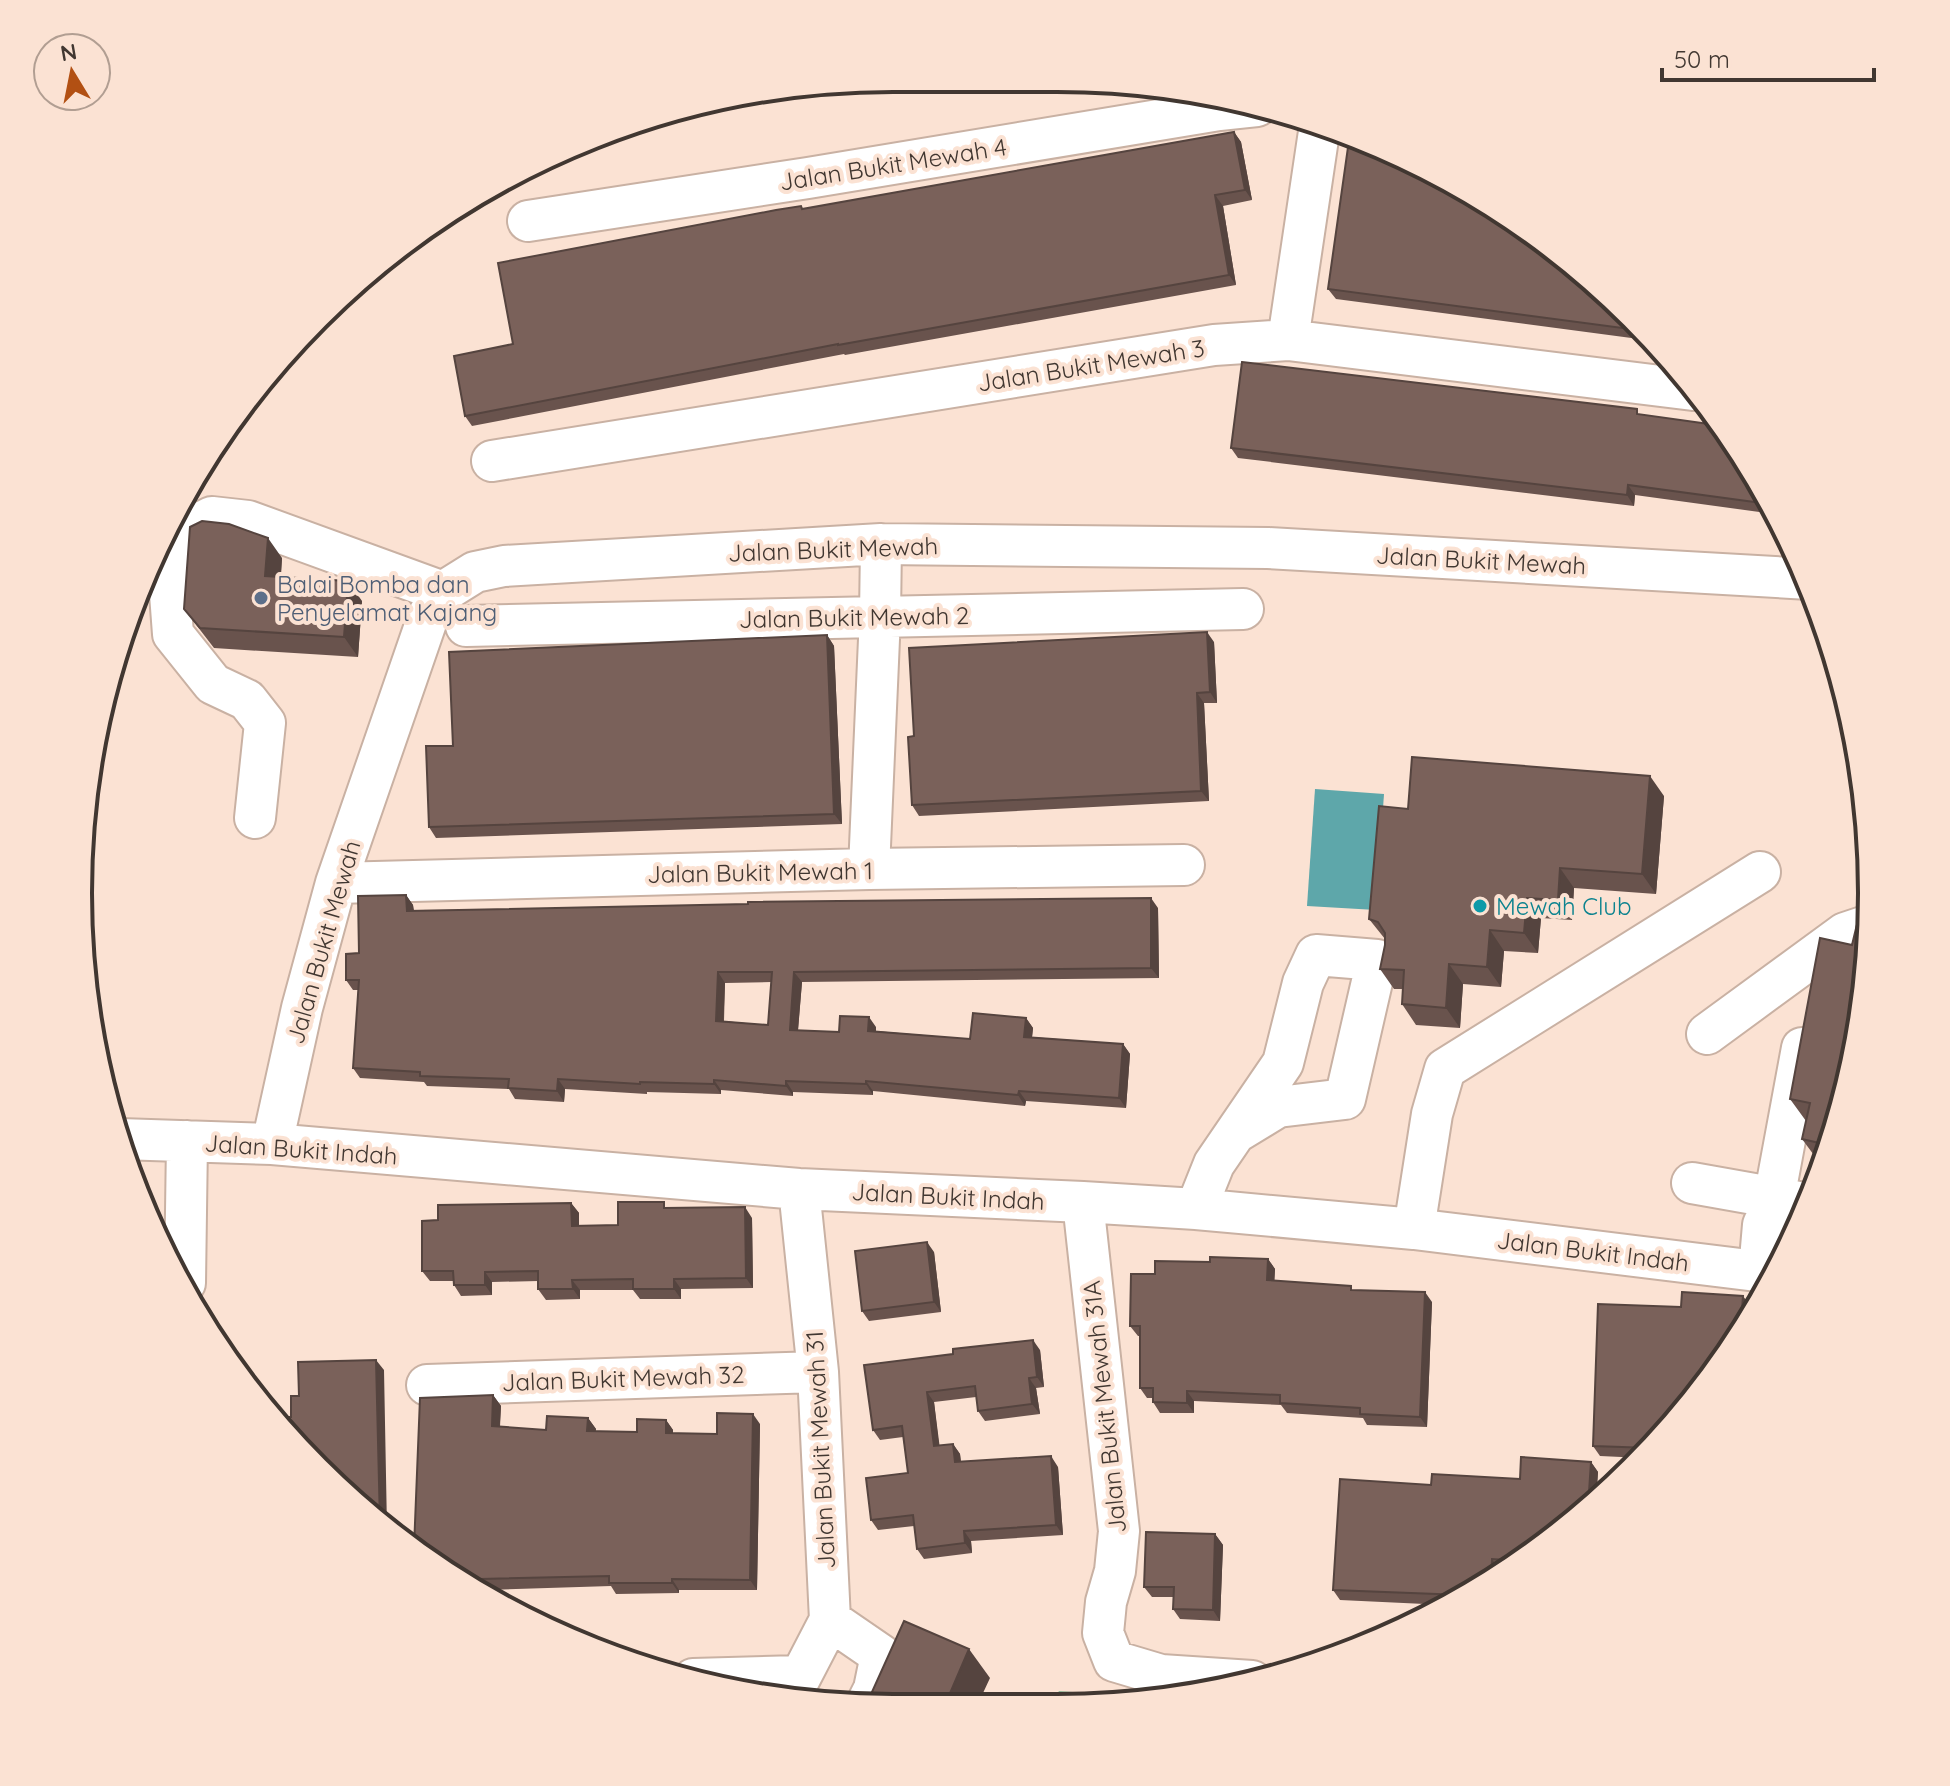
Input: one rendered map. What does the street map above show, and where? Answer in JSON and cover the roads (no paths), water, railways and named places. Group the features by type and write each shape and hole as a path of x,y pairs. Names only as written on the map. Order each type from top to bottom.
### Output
{"street":[{"name":"Jalan Bukit Mewah 4","path":"528,221 1224,110"},
{"path":"1288,340 1318,137"},
{"name":"Jalan Bukit Mewah 3","path":"492,461 1214,345 1288,340 1678,388"},
{"path":"255,818 265,723 247,700 213,684 173,634 168,567 184,531 212,517 248,521 443,592"},
{"path":"869,869 881,544"},
{"name":"Jalan Bukit Mewah","path":"272,1144 302,1008 336,883 429,614 443,592 475,572 504,566 881,544 1268,548 1793,578"},
{"name":"Jalan Bukit Mewah 2","path":"466,626 1243,609"},
{"name":"Jalan Bukit Mewah 1","path":"336,883 869,869 1184,865"},
{"path":"1414,1229 1432,1114 1445,1069 1760,872"},
{"path":"1707,1034 1845,933 1857,929"},
{"path":"1766,1265 1763,1225 1792,1201 1810,1006 1820,952"},
{"path":"1196,1209 1214,1164 1283,1063 1303,983 1316,955 1377,960 1345,1099 1278,1107 1237,1132"},
{"name":"Jalan Bukit Indah","path":"132,1139 272,1144 799,1189 1196,1209 1414,1229 1762,1272"},
{"path":"185,1267 187,1141"},
{"path":"1692,1183 1792,1201"},
{"name":"Jalan Bukit Mewah 31","path":"799,1189 818,1372 830,1620"},
{"name":"Jalan Bukit Mewah 31A","path":"1083,1202 1119,1531 1103,1633 1114,1661 1161,1675 1215,1679"},
{"name":"Jalan Bukit Mewah 32","path":"427,1385 818,1372"},
{"path":"795,1688 830,1620 881,1655 872,1693"}],"water":[{"path":"1315,789 1384,794 1376,910 1307,906"}],"place":[{"name":"Balai Bomba dan Penyelamat Kajang","path":"261,598"},
{"name":"Mewah Club","path":"1480,906"}]}
